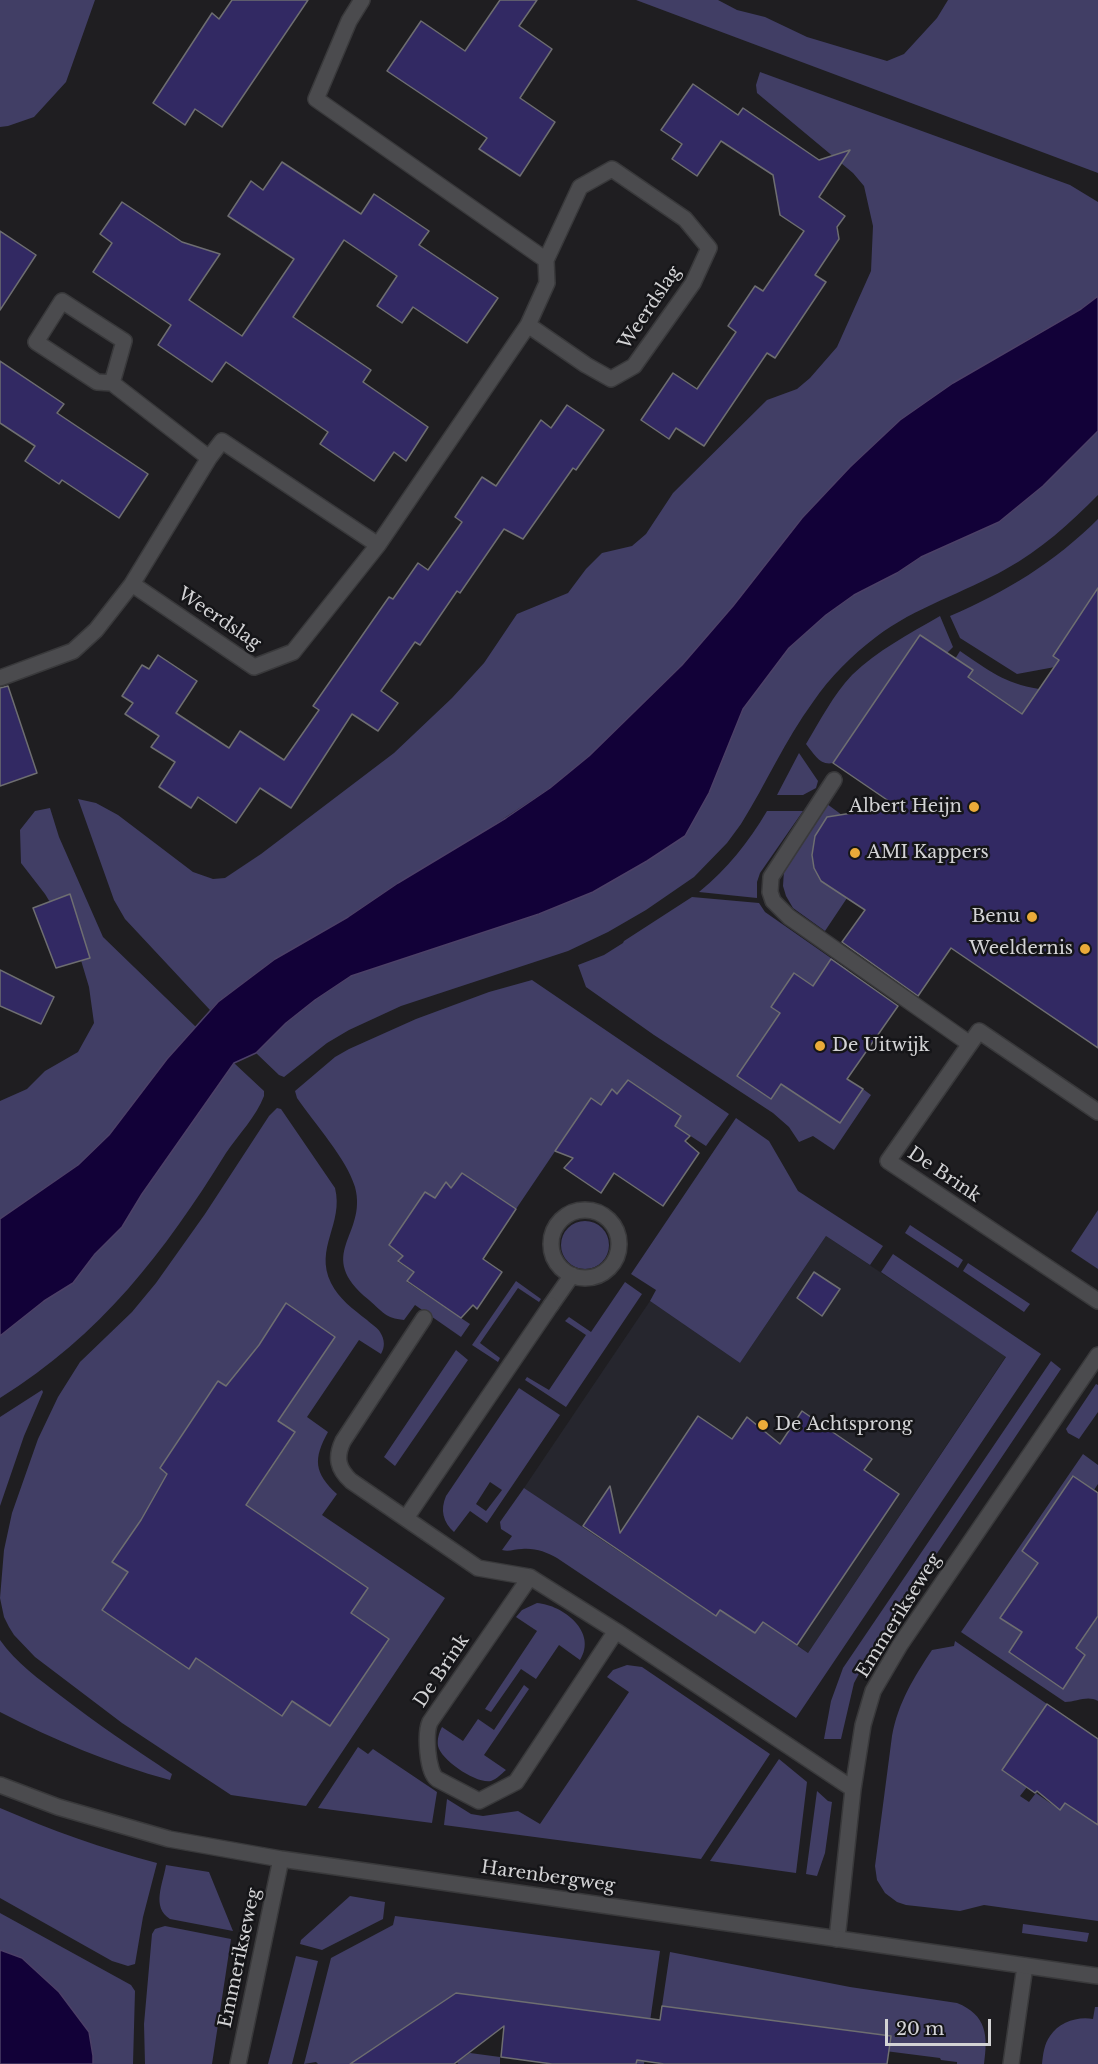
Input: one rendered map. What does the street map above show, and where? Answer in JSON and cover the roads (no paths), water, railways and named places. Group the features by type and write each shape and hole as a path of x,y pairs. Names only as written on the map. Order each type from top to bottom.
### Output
{"street":[{"path":"362,0 348,21 316,99 546,260"},
{"name":"Weerdslag","path":"132,584 254,667 293,652 378,545 528,325 547,283 546,260 580,187 612,169 685,219 709,248 693,283 634,366 611,379 585,365 528,325"},
{"path":"112,383 124,341 62,301 36,342 97,382 112,383 209,458"},
{"path":"0,678 73,651 96,630 132,584 209,458 222,441 378,545"},
{"path":"834,780 771,877 770,892 773,902 789,917 847,959 970,1044 979,1031 1098,1112"},
{"name":"De Brink","path":"970,1044 888,1161 1098,1301"},
{"path":"586,1210 609,1221 617,1234 618,1249 615,1259 606,1271 597,1276 582,1278 572,1275 559,1266 554,1257 551,1242 562,1219 586,1210"},
{"path":"406,1518 572,1275"},
{"path":"424,1318 343,1441 338,1460 342,1473 478,1568 530,1577 616,1631 853,1789"},
{"name":"Emmerikseweg","path":"837,1939 853,1789 863,1725 873,1691 900,1645 1098,1355"},
{"name":"De Brink","path":"530,1577 427,1729 431,1770 433,1776 442,1782 478,1801 516,1782 616,1631"},
{"name":"Harenbergweg","path":"0,1785 58,1808 169,1839 281,1859 1098,1976"},
{"name":"Emmerikseweg","path":"238,2064 281,1859"},
{"path":"1011,2064 1025,1966"}],"place":[{"name":"Albert Heijn","path":"974,807"},
{"name":"AMI Kappers","path":"855,853"},
{"name":"Benu","path":"1032,917"},
{"name":"Weeldernis","path":"1085,949"},
{"name":"De Uitwijk","path":"820,1046"},
{"name":"De Achtsprong","path":"763,1425"}]}
